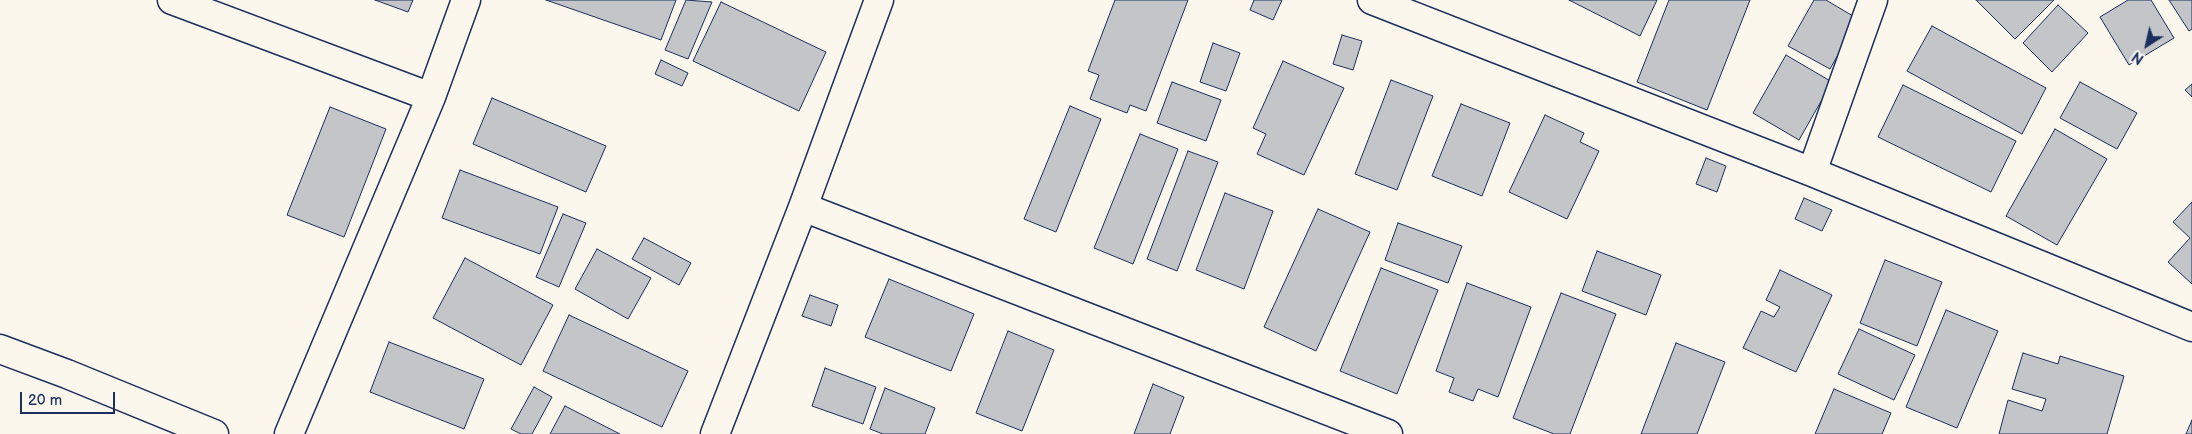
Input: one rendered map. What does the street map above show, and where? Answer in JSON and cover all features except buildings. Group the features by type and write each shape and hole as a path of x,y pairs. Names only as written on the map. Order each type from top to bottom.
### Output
{"street":[{"path":"172,0 431,97"},
{"path":"289,434 431,97 466,0"},
{"path":"715,434 802,207 878,0"},
{"path":"1372,0 1812,172 2192,327"},
{"path":"1812,172 1873,0"},
{"path":"802,207 1388,434"},
{"path":"0,349 68,374 214,434"}]}
